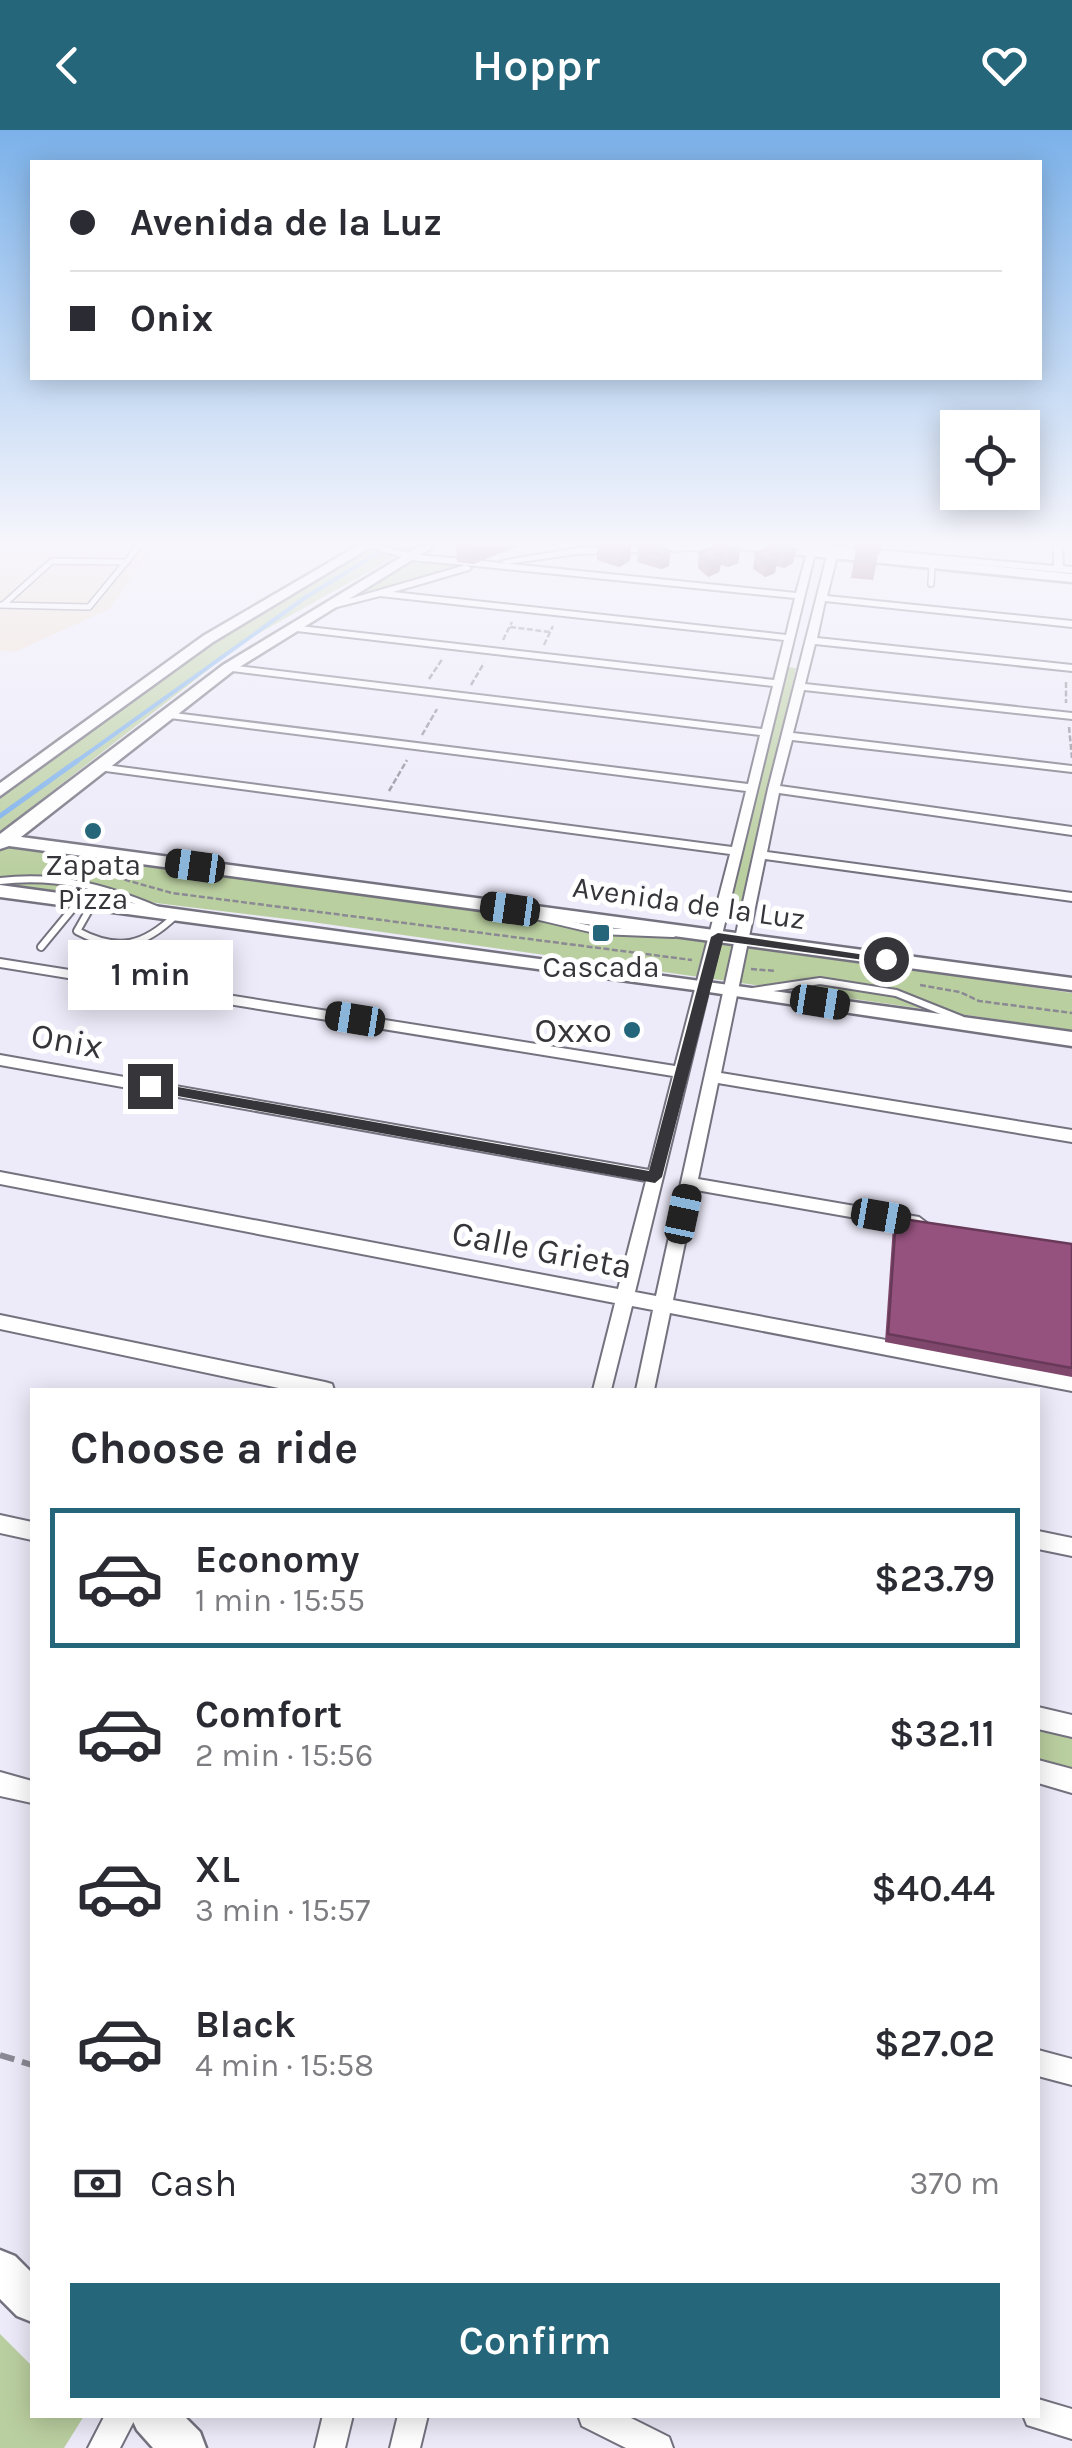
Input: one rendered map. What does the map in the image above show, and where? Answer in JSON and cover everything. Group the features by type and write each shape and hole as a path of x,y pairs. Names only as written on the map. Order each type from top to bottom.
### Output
{"main road":[{"path":"0,791 189,653"},
{"path":"2,841 252,653"},
{"name":"Avenida de la Luz","path":"2,841 1072,984"},
{"path":"0,891 681,982 705,974 738,983 1072,1039"},
{"path":"0,2271 30,2299"},
{"path":"155,2418 184,2448"}],"street":[{"path":"501,653 777,683"},
{"path":"603,1388 787,653"},
{"path":"644,1388 713,1077 738,983 742,940 807,653"},
{"path":"931,653 1068,668"},
{"path":"784,665 803,667"},
{"path":"228,668 767,733"},
{"path":"799,686 1069,715"},
{"path":"166,715 754,788"},
{"path":"788,736 1072,770"},
{"path":"98,767 737,851"},
{"path":"774,789 1072,830"},
{"path":"760,855 1072,897"},
{"path":"0,963 682,1072"},
{"name":"Onix","path":"0,1060 655,1177"},
{"path":"713,1077 1072,1136"},
{"name":"Calle Grieta","path":"0,1178 1072,1384"},
{"path":"690,1183 938,1226"},
{"path":"0,1322 315,1388"},
{"path":"0,1524 30,1531"},
{"path":"1040,1540 1072,1547"},
{"path":"1040,1718 1072,1726"},
{"path":"1040,1772 1072,1780"},
{"path":"0,1784 30,1792"},
{"path":"1040,2063 1072,2072"},
{"path":"1040,2415 1072,2424"},
{"path":"330,2448 337,2418"},
{"path":"405,2448 412,2418"},
{"path":"599,2418 658,2448"}],"lane":[{"path":"0,881 30,876 105,886 171,914 153,937 138,944 80,935 76,931 86,902"},
{"path":"41,947 86,902"}],"path":[{"path":"422,692 447,653"},
{"path":"464,698 489,653"},
{"path":"1068,668 1072,760"},
{"path":"93,873 172,893 684,959 705,974"},
{"path":"681,982 689,933"},
{"path":"936,986 979,1001 1072,1013"},
{"path":"0,2054 30,2064"}],"green space":[{"path":"194,653 229,653 0,832 0,783 60,736"},
{"path":"787,667 796,668 740,923 726,922"},
{"path":"0,846 770,948 1072,993 1072,1030 312,922 0,884"},
{"path":"1040,1726 1072,1734 1072,1774 1040,1766"},
{"path":"0,2334 30,2364 30,2418 83,2418 64,2448 0,2448"}],"building":[{"path":"896,1218 1072,1244 1072,1368 888,1334"}],"waterway":[{"path":"73,764 228,653"},
{"path":"0,816 77,761"}],"place":[{"name":"Zapata Pizza","path":"93,831"},
{"name":"Cascada","path":"601,933"},
{"name":"Oxxo","path":"632,1030"}],"route":[{"path":"150,1086 655,1177 704,975 718,937 886,959"}]}
